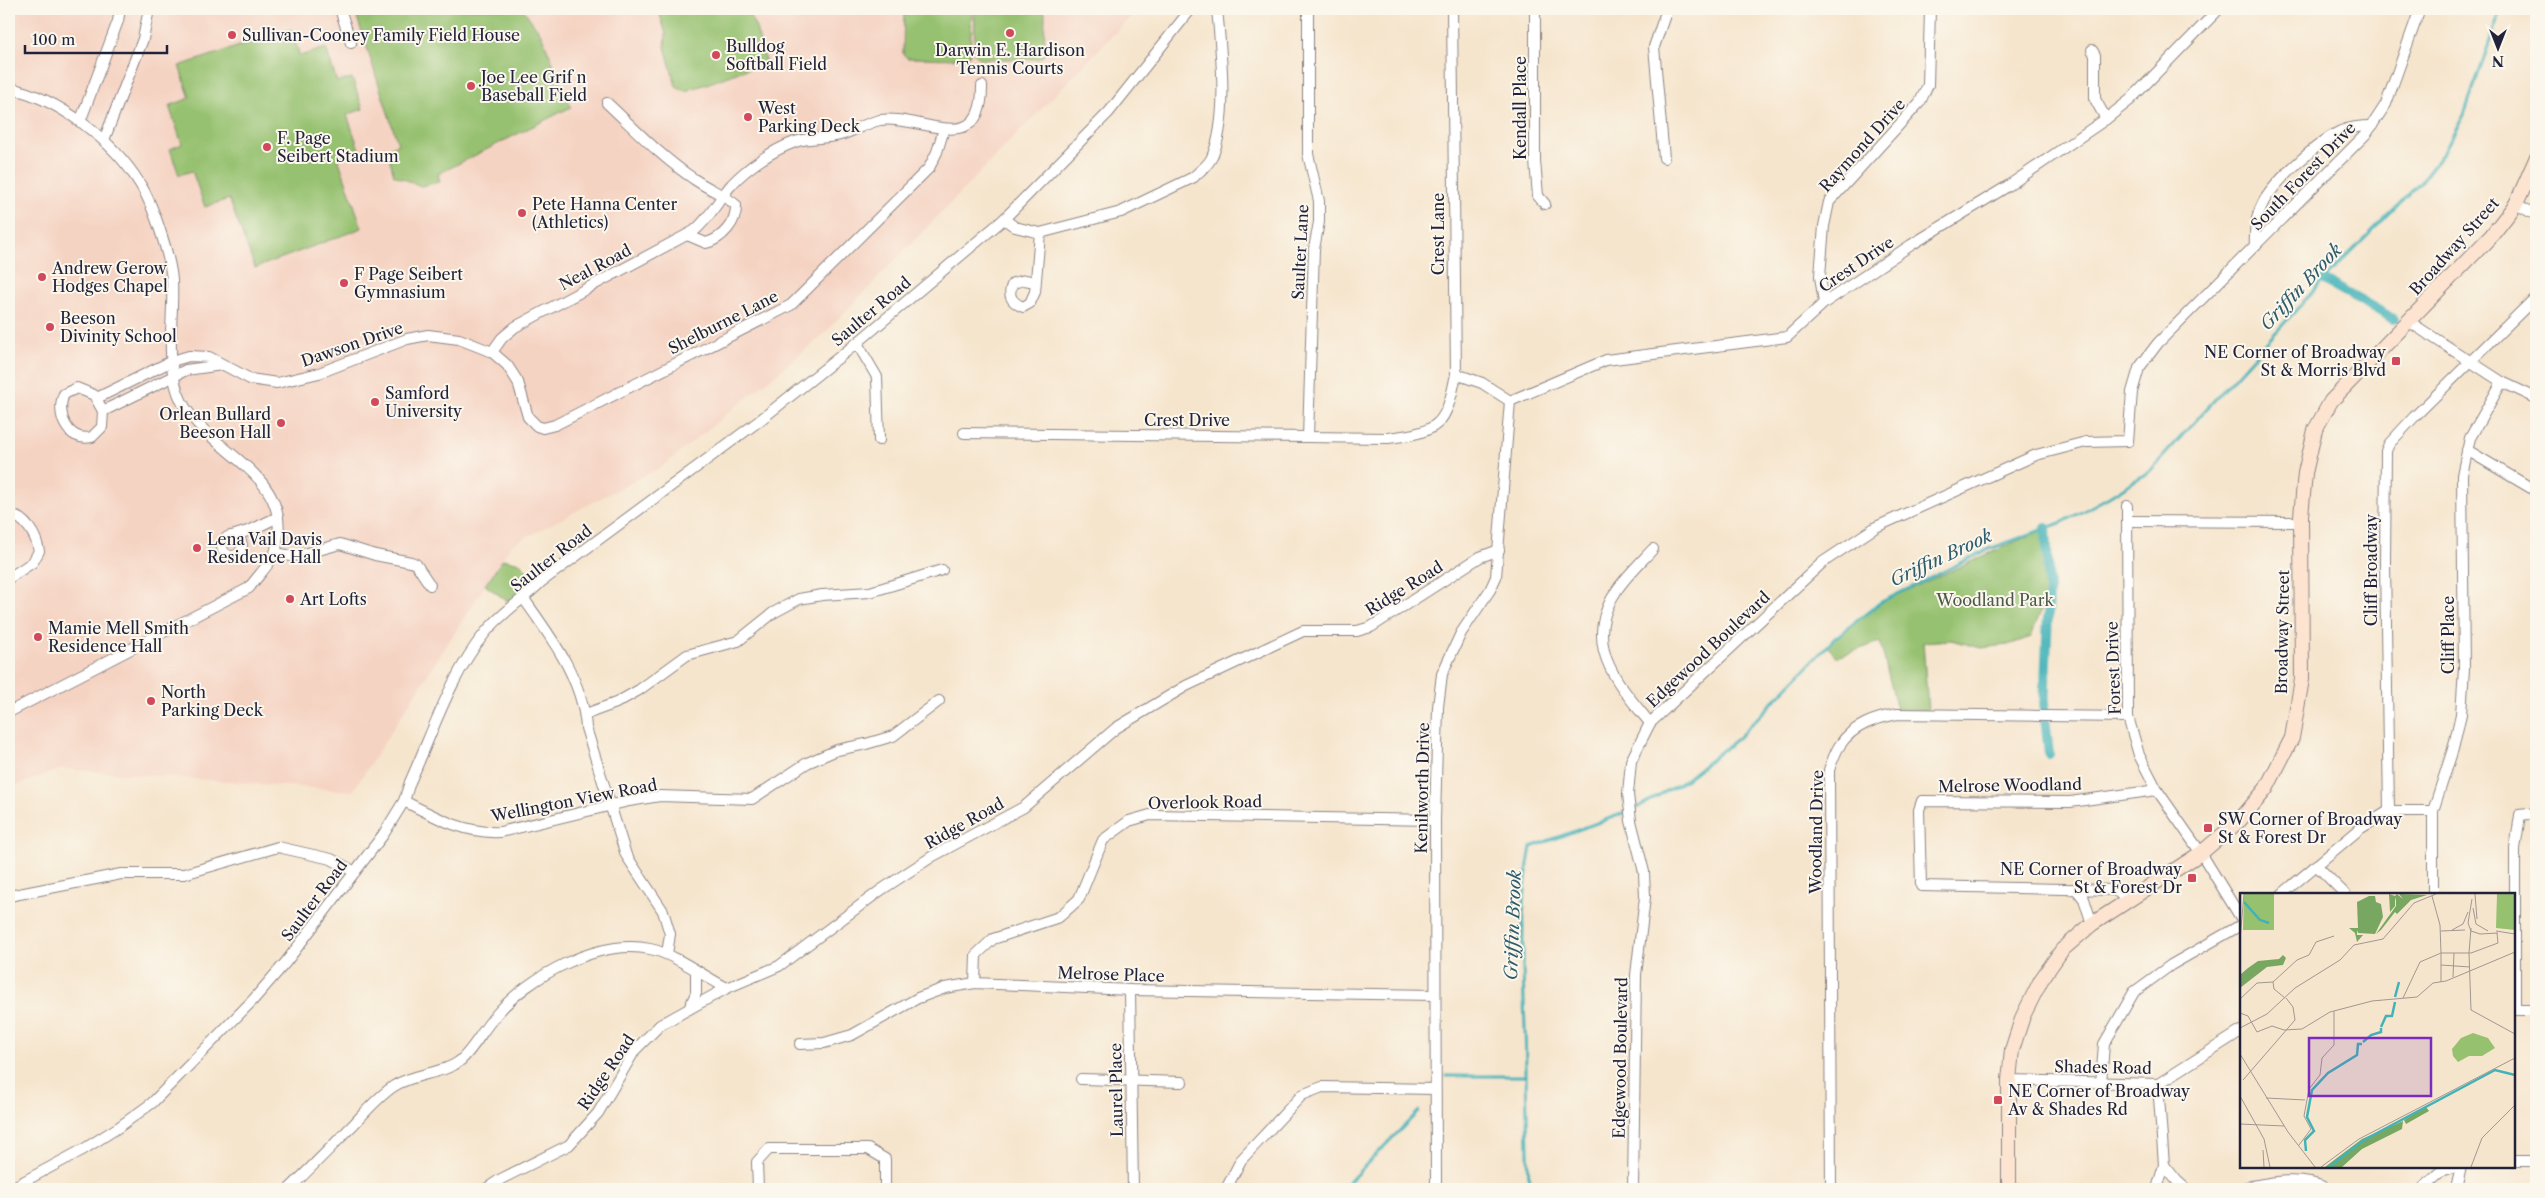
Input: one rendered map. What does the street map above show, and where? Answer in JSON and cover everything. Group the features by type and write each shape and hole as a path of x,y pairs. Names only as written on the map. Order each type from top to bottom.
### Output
{"street":[{"path":"80,122 118,21 120,9"},
{"path":"104,140 143,39 149,9"},
{"path":"340,9 351,43"},
{"name":"Saulter Road","path":"10,1189 91,1145 152,1103 253,1000 286,962 355,872 404,801 410,782 464,662 490,627 506,611 541,582 759,421 857,343 1004,219 1109,112 1191,9"},
{"path":"1004,219 1015,227 1040,233 1121,212 1194,177 1211,160 1222,128 1217,9"},
{"name":"Saulter Lane","path":"1308,9 1308,154 1319,208 1314,249 1308,437"},
{"name":"Crest Lane","path":"1409,436 1419,434 1434,427 1444,416 1450,404 1456,374 1452,9"},
{"name":"Kendall Place","path":"1535,9 1535,161 1538,196 1545,204"},
{"path":"1664,158 1654,47 1666,9"},
{"name":"Raymond Drive","path":"1824,303 1820,276 1824,226 1829,202 1920,102 1928,85 1930,9"},
{"name":"Crest Drive","path":"1510,402 1606,360 1787,338 1824,303 1911,244 2008,186 2106,119 2130,100 2219,9"},
{"name":"South Forest Drive","path":"2128,441 2132,392 2139,368 2158,343 2372,126 2386,104 2420,9"},
{"path":"2092,50 2095,55 2094,99 2106,119"},
{"name":"Neal Road","path":"492,352 502,338 514,327 687,235 706,221 732,185 753,165 795,142 841,134 865,124 887,120 944,129 963,128 974,120 980,107 982,86"},
{"path":"9,88 20,90 68,112 104,140 140,184 167,249 172,280 170,334 172,361 178,393 186,409 196,421 266,487 278,517 276,553 249,588 9,712"},
{"path":"607,103 664,157 694,180 725,195 736,205 737,211 720,238 706,243 687,235"},
{"name":"South Forest Drive","path":"2255,246 2256,219 2273,189 2329,138 2357,126 2372,126"},
{"name":"Shelburne Lane","path":"492,352 507,365 514,375 524,399 528,417 543,428 555,425 791,305 929,168 937,152 944,129"},
{"name":"Broadway Street","path":"2009,1189 2009,1080 2012,1050 2023,1016 2041,980 2062,950 2092,924 2201,853 2240,820 2266,788 2292,738 2302,680 2301,522 2305,473 2315,430 2331,402 2492,235 2516,204 2536,159"},
{"path":"2516,204 2536,215"},
{"path":"1035,282 1025,280 1013,283 1009,290 1010,298 1015,304 1023,307 1030,304 1035,292 1040,233"},
{"name":"Cliff Broadway","path":"2389,812 2385,563 2386,451 2389,444 2408,424 2536,297"},
{"path":"2408,321 2502,382 2536,398"},
{"name":"Dawson Drive","path":"97,398 172,361 189,356 209,357 222,366 250,379 268,382 285,381 319,372 407,339 428,335 459,339 492,352"},
{"path":"857,343 877,377 880,440"},
{"name":"Dawson Drive","path":"103,411 175,375 199,367 222,366"},
{"path":"1456,374 1482,383 1510,402"},
{"name":"Cliff Place","path":"2433,893 2433,811 2453,749 2461,714 2464,669 2462,475 2470,438 2502,382"},
{"path":"83,389 97,398 103,411 102,427 92,437 76,436 64,422 61,404 64,394 68,391 83,389"},
{"name":"Kenilworth Drive","path":"1436,1189 1435,820 1438,707 1442,674 1461,633 1490,590 1496,577 1510,402"},
{"name":"Crest Drive","path":"964,433 1388,438 1409,436"},
{"name":"Edgewood Boulevard","path":"1634,1189 1636,976 1645,897 1644,872 1631,821 1629,802 1631,761 1650,723 1823,562 1876,527 2036,455 2086,442 2128,441"},
{"path":"2467,450 2536,491"},
{"name":"Forest Drive","path":"2127,506 2128,717 2139,755 2156,790 2201,853 2240,916"},
{"path":"9,514 15,516 36,536 39,550 33,562 9,578"},
{"path":"251,530 236,556 229,556 223,552 222,542 278,517"},
{"path":"2127,521 2301,522"},
{"path":"232,536 238,538 242,548"},
{"path":"276,553 291,556 301,555 340,544 416,564 430,585"},
{"path":"1650,723 1616,678 1604,655 1600,638 1606,610 1617,589 1653,549"},
{"name":"Ridge Road","path":"486,1189 501,1179 569,1145 598,1113 635,1050 660,1025 727,988 779,966 881,890 933,856 995,825 1024,806 1116,728 1186,686 1303,631 1357,631 1371,627 1480,558 1499,550"},
{"path":"586,714 616,703 639,690 687,655 738,641 773,613 799,599 822,595 870,592 942,570"},
{"path":"524,598 557,646 576,682 586,714 586,728 626,855 664,911 670,934 667,954"},
{"name":"Wellington View Road","path":"404,801 446,823 483,833 500,832 610,805 660,796 752,799 807,763 837,750 893,736 938,701"},
{"name":"Woodland Drive","path":"1831,1189 1829,770 1840,744 1855,730 1874,718 1897,714 2128,717"},
{"name":"Melrose Woodland","path":"2076,889 1921,886 1919,810 1922,801 2070,802 2156,790"},
{"path":"2283,893 2361,828 2389,812 2433,811"},
{"path":"2515,893 2515,849 2520,815 2536,813"},
{"name":"Overlook Road","path":"975,983 976,955 993,939 1059,917 1079,899 1103,840 1129,821 1150,815 1435,820"},
{"path":"9,896 121,874 184,874 226,864 278,846 331,859 355,872"},
{"path":"2316,866 2344,893"},
{"path":"2076,889 2115,890 2128,900"},
{"path":"2076,889 2084,899 2092,924"},
{"path":"2101,1083 2104,1044 2134,992 2171,965 2240,925"},
{"path":"289,1189 384,1093 412,1076 444,1068 460,1061 496,1015 531,984 596,950 622,946 649,948 667,954 727,988"},
{"path":"689,1008 696,993 696,972"},
{"name":"Melrose Place","path":"800,1044 824,1043 852,1035 918,998 945,988 975,983 1130,990 1435,995"},
{"name":"Laurel Place","path":"1130,990 1133,1189"},
{"path":"2515,1010 2536,1010"},
{"name":"Shades Road","path":"2009,1080 2158,1084 2240,1032"},
{"path":"1081,1079 1182,1082"},
{"path":"2157,1189 2164,1165 2158,1084"},
{"path":"1227,1189 1241,1160 1302,1094 1322,1087 1435,1090"},
{"path":"758,1189 758,1162 769,1148 819,1148 868,1149 885,1159 885,1189"},
{"path":"2515,1161 2536,1161"},
{"path":"2164,1165 2186,1189"},
{"path":"2422,1189 2441,1172 2452,1168"},
{"path":"2456,1189 2461,1168"},
{"path":"2238,1189 2283,1182 2304,1182 2328,1189"}],"shaded area":[{"name":"Samford University","path":"9,9 1138,9 819,339 663,466 511,545 353,791 62,769 9,788"}],"green space":[{"name":"Joe Lee Grif n Baseball Field","path":"373,9 523,9 541,34 571,107 438,174 440,182 421,186 394,175 387,149 398,144 356,14"},
{"name":"Bulldog Softball Field","path":"658,9 746,9 756,28 766,63 685,91 676,86 665,47 666,34"},
{"name":"Darwin E. Hardison Tennis Courts","path":"904,9 969,9 972,12 970,54 966,59 907,58 903,54"},
{"name":"Darwin E. Hardison Tennis Courts","path":"978,9 1041,9 1045,13 1044,55 1039,59 979,59 974,54 975,11"},
{"name":"F. Page Seibert Stadium","path":"291,29 300,56 326,48 337,82 352,78 363,109 347,115 359,149 338,158 362,228 255,268 229,199 205,207 192,171 179,175 170,149 182,144 169,106 190,98 179,66"},
{"name":"Woodland Park","path":"2046,528 2049,590 2031,637 2008,645 1981,648 1952,640 1923,642 1928,710 1897,709 1880,642 1837,657 1827,646 1881,602"},
{"path":"503,559 520,563 535,578 507,601 485,585"}],"waterway":[{"name":"Griffin Brook","path":"1633,810 1684,781 1738,738 1835,638 1881,602 1987,550 2063,522 2109,497 2150,471 2327,276 2420,183 2443,153 2464,115 2501,9"},
{"path":"2324,280 2394,319"},
{"path":"2046,528 2049,590 2044,709 2049,754"},
{"name":"Griffin Brook","path":"1446,1076 1526,1076 1523,932 1526,875 1531,847 1627,812"},
{"path":"1526,1076 1529,1189"},
{"name":"Griffin Brook","path":"1342,1189 1419,1111"}],"place":[{"name":"Darwin E. Hardison Tennis Courts","path":"1010,33"},
{"name":"Sullivan-Cooney Family Field House","path":"232,35"},
{"name":"Bulldog Softball Field","path":"716,55"},
{"name":"Joe Lee Grif n Baseball Field","path":"471,86"},
{"name":"West Parking Deck","path":"748,117"},
{"name":"F. Page Seibert Stadium","path":"267,147"},
{"name":"Pete Hanna Center (Athletics)","path":"522,213"},
{"name":"Andrew Gerow Hodges Chapel","path":"42,277"},
{"name":"F Page Seibert Gymnasium","path":"344,283"},
{"name":"Beeson Divinity School","path":"50,327"},
{"name":"NE Corner of Broadway St & Morris Blvd","path":"2396,361"},
{"name":"Samford University","path":"375,402"},
{"name":"Orlean Bullard Beeson Hall","path":"281,423"},
{"name":"Lena Vail Davis Residence Hall","path":"197,548"},
{"name":"Art Lofts","path":"290,599"},
{"name":"Mamie Mell Smith Residence Hall","path":"38,637"},
{"name":"North Parking Deck","path":"151,701"},
{"name":"SW Corner of Broadway St & Forest Dr","path":"2208,828"},
{"name":"NE Corner of Broadway St & Forest Dr","path":"2192,878"},
{"name":"NE Corner of Broadway Av & Shades Rd","path":"1998,1100"}]}
